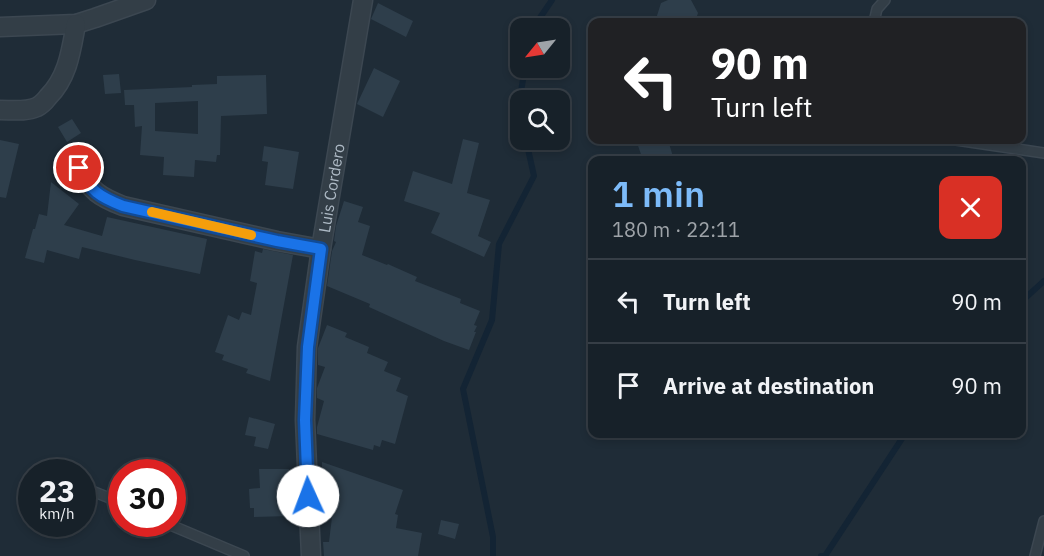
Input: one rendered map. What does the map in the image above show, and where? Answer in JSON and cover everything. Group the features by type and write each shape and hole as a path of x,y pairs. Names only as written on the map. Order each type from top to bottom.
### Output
{"street":[{"path":"0,27 76,24 146,0"},
{"name":"Luis Cordero","path":"311,556 305,420 308,347 321,249 363,0"},
{"path":"0,110 20,111 39,106 50,96 61,82 69,63 76,24"},
{"path":"79,168 87,184 100,195 123,206 321,249"}],"lane":[{"path":"875,18 877,9 885,0"},
{"path":"983,144 1044,153"},
{"path":"1035,556 1044,521"},
{"path":"186,532 244,556"}],"building":[{"path":"668,0 691,0 698,13 696,18 656,18 661,3"},
{"path":"378,3 413,21 406,37 371,19"},
{"path":"374,68 400,81 383,117 357,104"},
{"path":"119,74 121,93 105,94 103,75"},
{"path":"266,75 267,114 221,116 220,155 217,155 216,162 195,160 194,177 163,175 164,157 140,155 142,126 135,127 134,105 125,105 124,90 217,84 217,76","holes":["198,101 198,134 155,131 155,103"]},
{"path":"72,119 81,133 67,142 58,127"},
{"path":"463,139 479,143 467,193 490,200 478,236 491,242 484,257 431,233 440,213 404,201 413,171 452,184"},
{"path":"0,140 19,144 6,198 0,197"},
{"path":"637,144 669,144 673,156 642,156"},
{"path":"264,146 299,152 293,189 265,185 268,162 262,161"},
{"path":"51,182 79,204 64,225 102,236 107,217 207,239 200,274 82,247 79,259 47,250 44,263 25,258 39,214 47,216"},
{"path":"344,201 363,207 358,222 370,226 362,255 417,277 415,281 461,299 460,303 480,311 474,325 477,326 474,332 476,332 469,350 444,341 369,307 370,304 327,286 332,251 336,242 334,241 336,226"},
{"path":"263,249 293,255 270,381 246,373 248,369 222,360 224,355 215,352 228,315 239,320 242,312 251,315 257,283 250,281 255,251 262,253"},
{"path":"327,325 347,333 345,337 369,347 367,353 388,362 384,371 401,378 396,391 408,396 395,444 382,440 380,447 374,445 373,450 317,434 324,401 317,398 317,388 325,367 318,365 318,348"},
{"path":"249,417 275,424 268,449 254,446 256,437 245,435"},
{"path":"322,462 403,490 395,514 398,515 396,528 422,533 418,556 324,556 323,542 329,542 332,517 322,514"},
{"path":"259,469 289,469 290,516 254,517 254,508 250,508 249,489 260,488"},
{"path":"441,520 459,524 455,539 438,534"}],"waterway":[{"path":"540,18 552,0"},
{"path":"521,90 523,78"},
{"path":"493,556 493,537 463,389 492,320 499,244 534,176 528,150"},
{"path":"1026,297 1044,281"},
{"path":"821,556 825,556 902,438"}],"slow traffic":[{"path":"152,212 251,235"}],"route":[{"path":"79,168 87,184 100,195 123,206 321,249 308,347 305,420 308,496"}]}
